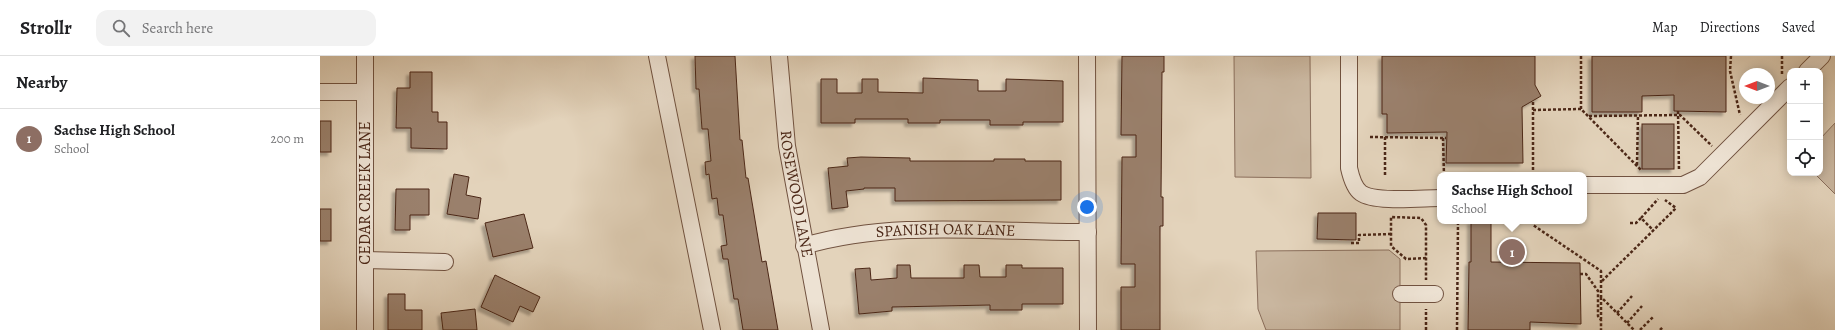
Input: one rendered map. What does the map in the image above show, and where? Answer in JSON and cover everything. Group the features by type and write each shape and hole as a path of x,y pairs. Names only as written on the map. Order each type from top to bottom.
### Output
{"street":[{"name":"CEDAR CREEK LANE","path":"365,330 366,56"},
{"path":"657,56 712,330"},
{"name":"ROSEWOOD LANE","path":"779,56 787,146 804,246 821,330"},
{"path":"1087,56 1088,330"},
{"path":"1349,56 1349,168 1353,182 1362,193 1383,199 1437,198"},
{"path":"1809,68 1822,56"},
{"path":"1587,185 1683,185 1700,177 1787,87"},
{"path":"320,92 366,92"},
{"name":"SPANISH OAK LANE","path":"804,246 824,240 860,234 895,231 1088,232"},
{"path":"365,260 444,262"},
{"path":"1401,294 1430,294"}],"path":[{"path":"1581,56 1582,109 1644,173"},
{"path":"1731,56 1730,71 1741,116"},
{"path":"1782,56 1787,81"},
{"path":"1532,172 1533,101"},
{"path":"1533,110 1582,109"},
{"path":"1678,111 1679,175"},
{"path":"1637,165 1638,115"},
{"path":"1589,116 1680,115 1716,149"},
{"path":"1370,137 1445,138 1444,172"},
{"path":"1385,137 1385,176"},
{"path":"1601,281 1676,208 1660,196 1636,223 1630,223"},
{"path":"1426,258 1406,258 1390,246 1391,217 1421,218 1426,225 1426,258 1430,294 1426,330"},
{"path":"1641,218 1653,230"},
{"path":"1457,330 1458,224"},
{"path":"1533,224 1601,271 1601,330"},
{"path":"1351,243 1359,243 1359,235 1390,234"},
{"path":"1580,274 1586,274 1598,291 1598,316 1601,320"},
{"path":"1617,313 1632,296"},
{"path":"1601,297 1634,330"},
{"path":"1627,323 1642,306"},
{"path":"1640,330 1653,317"},
{"path":"1660,330 1663,327"}],"shaded area":[{"path":"1234,56 1310,56 1311,178 1235,177"},
{"path":"1835,123 1835,194 1817,176 1823,176 1823,136"},
{"path":"1389,250 1400,259 1400,330 1266,330 1258,309 1256,251"}],"building":[{"path":"695,56 735,56 740,140 742,140 746,178 748,178 762,262 766,261 778,330 743,330 738,299 734,299 728,259 723,259 721,246 727,245 723,215 719,215 717,198 712,199 709,174 706,175 705,162 711,161 708,129 702,129 699,89 696,89"},
{"path":"1122,56 1164,56 1164,72 1162,72 1161,197 1163,197 1163,226 1160,226 1160,330 1121,330 1121,287 1135,287 1135,264 1121,264 1122,157 1136,157 1136,135 1121,135"},
{"path":"1382,56 1535,56 1535,85 1541,96 1522,107 1523,163 1446,163 1447,132 1387,133 1387,114 1382,114"},
{"path":"1592,56 1726,56 1726,112 1674,111 1674,95 1642,96 1642,112 1592,112"},
{"path":"410,72 432,72 432,112 438,112 438,122 447,122 447,149 411,148 411,128 396,128 397,88 410,88"},
{"path":"923,78 978,80 978,91 1006,91 1006,79 1063,81 1063,122 1023,122 1023,125 990,125 990,120 940,120 940,123 908,123 908,119 855,119 855,123 821,123 821,79 837,79 837,93 862,93 862,79 878,79 878,92 923,93"},
{"path":"320,121 331,121 331,152 320,152"},
{"path":"1642,124 1674,124 1674,169 1642,169"},
{"path":"847,158 910,158 910,161 994,161 994,159 1025,159 1025,161 1061,161 1061,200 895,201 895,188 864,188 846,191 848,207 832,209 828,168 848,166"},
{"path":"454,174 469,177 466,195 481,198 478,219 447,214"},
{"path":"396,189 429,189 429,215 410,215 410,230 395,230"},
{"path":"320,209 331,209 331,241 320,241"},
{"path":"1318,213 1356,213 1356,240 1317,239"},
{"path":"524,214 533,248 493,257 485,223"},
{"path":"1471,224 1491,224 1491,262 1580,263 1581,324 1530,322 1530,330 1468,330 1469,262 1471,262"},
{"path":"897,265 910,265 911,278 964,278 964,265 979,265 980,277 1006,277 1006,265 1022,265 1022,268 1063,268 1063,304 1022,304 1022,310 990,310 990,305 892,307 892,311 859,314 855,269 870,268 871,280 897,278"},
{"path":"495,275 540,297 533,312 520,306 513,322 481,307"},
{"path":"388,294 405,294 405,310 422,310 422,330 388,330"},
{"path":"475,309 477,330 443,330 441,313"}],"place":[{"name":"Sachse High School","path":"1512,252"}]}
